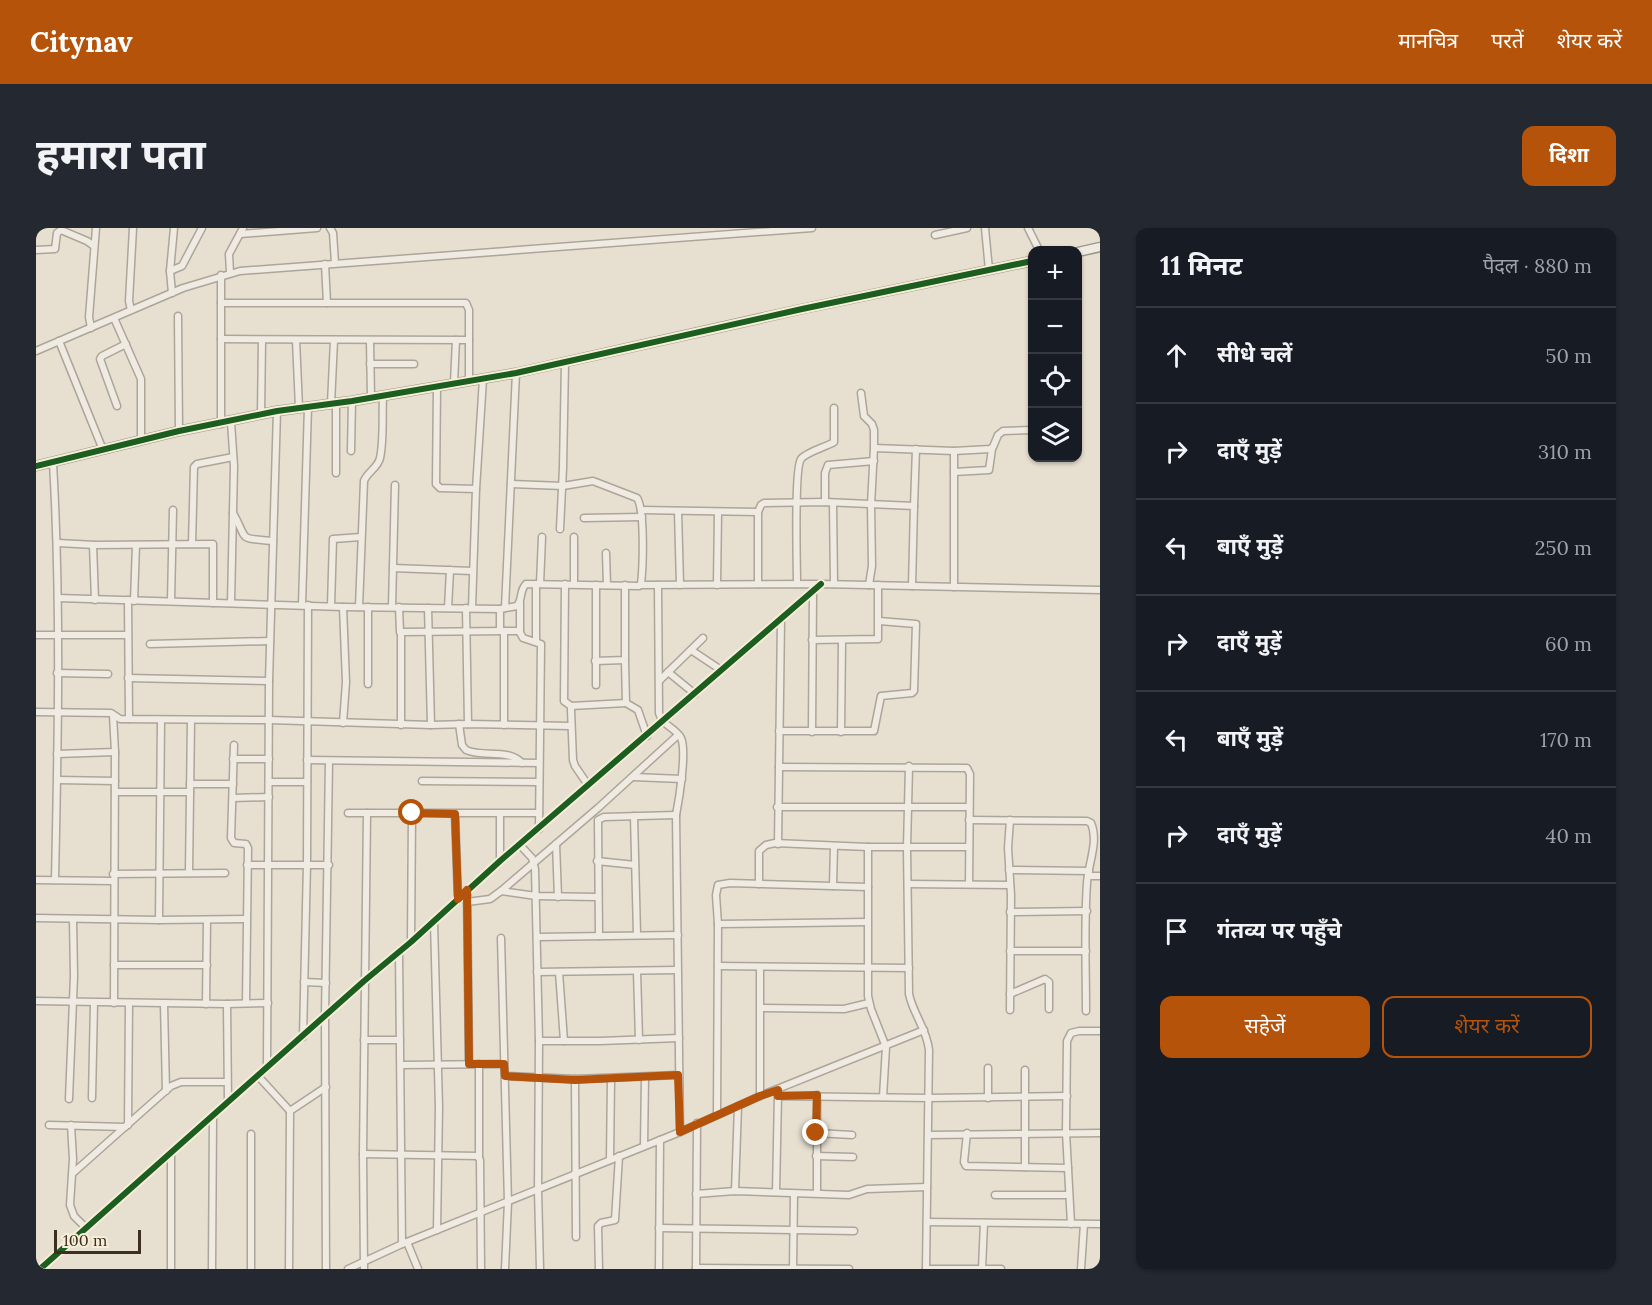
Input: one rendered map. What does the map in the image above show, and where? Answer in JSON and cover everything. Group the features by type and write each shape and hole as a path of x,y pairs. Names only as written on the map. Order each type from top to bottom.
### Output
{"street":[{"path":"90,323 96,228"},
{"path":"130,306 133,228"},
{"path":"171,288 170,271 174,228"},
{"path":"170,271 182,266 202,228"},
{"path":"230,270 230,254 241,231 317,228"},
{"path":"330,228 333,233 335,260"},
{"path":"36,351 90,323 114,318 130,306 171,288 222,275 230,270 325,264 335,260 812,228"},
{"path":"934,235 967,228"},
{"path":"985,228 989,270"},
{"path":"1028,228 1037,246"},
{"path":"36,250 55,249 57,233 61,230 94,246"},
{"path":"1082,251 1100,247"},
{"path":"36,466 53,464 141,439 261,414 516,374 802,309 1028,262"},
{"path":"325,264 327,303"},
{"path":"221,424 222,275"},
{"path":"221,303 462,302 468,305 469,310 470,380"},
{"path":"178,316 179,431"},
{"path":"114,318 141,380 141,439"},
{"path":"221,339 469,340"},
{"path":"261,414 262,340"},
{"path":"296,340 303,407 307,722 307,864 303,1037"},
{"path":"334,340 336,473"},
{"path":"454,383 456,340"},
{"path":"59,341 103,450"},
{"path":"370,341 371,398"},
{"path":"117,405 100,359 126,344"},
{"path":"560,529 565,363"},
{"path":"370,364 414,364"},
{"path":"504,725 502,609 516,374"},
{"path":"468,724 467,631 483,378"},
{"path":"437,386 436,484 440,488 476,489"},
{"path":"861,393 864,416 872,424 874,448 870,585"},
{"path":"358,607 364,481 380,458 383,396"},
{"path":"351,451 352,401"},
{"path":"797,584 797,504 801,459 834,442 834,408"},
{"path":"267,1068 269,681 277,411"},
{"path":"231,422 233,457 231,603"},
{"path":"954,472 989,470 992,449 998,435 1003,431 1028,430"},
{"path":"874,448 954,451 992,449"},
{"path":"912,586 916,449"},
{"path":"954,451 954,587"},
{"path":"192,544 194,467 197,464 233,457"},
{"path":"825,502 825,473 828,465 874,461"},
{"path":"53,464 58,543 58,780 55,880"},
{"path":"511,484 562,486 593,481 637,498 641,504 642,582 640,585"},
{"path":"395,485 393,568 400,632 400,725"},
{"path":"758,584 758,512 760,505 764,503 825,502 914,506"},
{"path":"833,503 834,584"},
{"path":"171,601 173,510"},
{"path":"584,518 678,511 758,512"},
{"path":"678,511 680,585"},
{"path":"233,512 244,537 273,541"},
{"path":"717,585 718,512"},
{"path":"331,606 333,539 361,537"},
{"path":"536,642 542,537"},
{"path":"574,537 574,584"},
{"path":"58,543 210,544 214,546 213,603"},
{"path":"93,545 95,600"},
{"path":"129,719 128,635 136,545"},
{"path":"606,553 607,585"},
{"path":"393,568 472,571"},
{"path":"448,608 450,570"},
{"path":"539,829 542,646 523,638 520,631 520,603 523,587 526,584 834,584 1100,590"},
{"path":"565,584 564,701 571,706 626,703 638,711 647,736"},
{"path":"40,1269 364,981 434,922 500,861 821,584"},
{"path":"596,585 596,685"},
{"path":"625,585 626,703"},
{"path":"658,585 659,713 663,721 682,742 682,779 676,815 680,1132"},
{"path":"812,640 876,640 879,621 878,585"},
{"path":"812,732 813,591"},
{"path":"58,598 343,607 502,609 515,607 520,603"},
{"path":"343,607 346,682 343,723"},
{"path":"368,607 368,684"},
{"path":"428,608 431,726"},
{"path":"778,844 781,619"},
{"path":"779,731 874,731 882,696 914,691 916,624 879,621"},
{"path":"400,632 520,631"},
{"path":"36,635 128,635"},
{"path":"660,680 703,638"},
{"path":"150,644 270,641"},
{"path":"842,641 842,732"},
{"path":"691,650 721,670"},
{"path":"595,661 625,661"},
{"path":"668,672 695,694"},
{"path":"57,673 108,674"},
{"path":"128,678 269,681"},
{"path":"571,706 570,726 575,766 588,785"},
{"path":"36,712 113,714"},
{"path":"113,714 117,719 269,720 431,726 468,724 570,726"},
{"path":"113,714 115,752 114,1003"},
{"path":"159,920 161,720"},
{"path":"189,872 191,720"},
{"path":"459,724 462,745 466,750 480,754 510,755 522,763"},
{"path":"467,902 490,899 501,891 678,735"},
{"path":"234,745 232,841 247,846 246,1003"},
{"path":"57,754 115,752"},
{"path":"234,759 269,759"},
{"path":"307,760 539,763"},
{"path":"326,1269 329,761"},
{"path":"909,766 907,848 910,1001 924,1030 929,1050 926,1269 1001,1269"},
{"path":"779,767 967,768 970,774 969,884"},
{"path":"632,777 682,779"},
{"path":"58,780 115,781"},
{"path":"422,781 539,782"},
{"path":"269,782 307,782"},
{"path":"190,784 233,784"},
{"path":"115,792 190,792"},
{"path":"233,798 269,797"},
{"path":"777,807 969,807"},
{"path":"348,813 539,813"},
{"path":"364,1266 364,981 367,813"},
{"path":"411,942 412,813"},
{"path":"455,814 458,899"},
{"path":"500,814 500,861"},
{"path":"599,936 598,820 604,816 676,815"},
{"path":"634,816 637,935"},
{"path":"969,820 1089,821 1094,830 1092,863 1088,874 1086,1011"},
{"path":"1010,820 1008,833 1010,1010"},
{"path":"556,844 558,897"},
{"path":"520,845 534,863 536,896 540,1269"},
{"path":"759,884 759,851 766,845 907,848 969,846"},
{"path":"833,886 834,846"},
{"path":"868,847 869,1003 886,1047 883,1097"},
{"path":"597,861 635,865"},
{"path":"247,865 329,865"},
{"path":"1009,870 1100,876"},
{"path":"36,880 113,877 160,872 225,873"},
{"path":"717,1115 718,924 716,894 718,885 730,883 868,887"},
{"path":"908,884 1010,885"},
{"path":"467,890 469,1064"},
{"path":"501,891 536,896 597,897"},
{"path":"1010,912 1087,911"},
{"path":"36,918 246,919"},
{"path":"69,1099 73,919"},
{"path":"206,1004 207,920"},
{"path":"434,922 439,1155 437,1230"},
{"path":"718,924 867,922"},
{"path":"537,937 678,935"},
{"path":"501,938 508,1202 505,1269"},
{"path":"1010,951 1086,951"},
{"path":"399,953 401,1155 405,1243 418,1269"},
{"path":"114,965 207,965"},
{"path":"718,966 909,968"},
{"path":"760,967 760,1096"},
{"path":"537,972 677,970"},
{"path":"637,971 639,1040"},
{"path":"559,972 564,1041"},
{"path":"1010,994 1045,979 1049,986 1049,1009"},
{"path":"304,982 326,983"},
{"path":"36,1001 164,1004 268,1003"},
{"path":"92,1098 94,1003"},
{"path":"127,1126 129,1003"},
{"path":"761,1008 844,1009 869,1003"},
{"path":"164,1004 166,1091"},
{"path":"227,1004 228,1101"},
{"path":"778,1093 924,1030"},
{"path":"1071,1224 1066,1132 1068,1036 1078,1031 1100,1031"},
{"path":"539,1041 679,1038"},
{"path":"364,1040 400,1040"},
{"path":"479,1064 481,1269"},
{"path":"401,1065 504,1064"},
{"path":"988,1068 988,1098"},
{"path":"1025,1070 1025,1167"},
{"path":"505,1076 575,1080 678,1075"},
{"path":"258,1076 290,1111 289,1269"},
{"path":"644,1146 645,1077"},
{"path":"610,1160 611,1079"},
{"path":"575,1080 576,1237"},
{"path":"73,1173 171,1086 181,1082 227,1082"},
{"path":"290,1111 326,1087"},
{"path":"776,1192 778,1093"},
{"path":"348,1269 364,1266 405,1243 680,1132 760,1096 778,1093 928,1098 1066,1096"},
{"path":"817,1095 817,1193"},
{"path":"735,1191 738,1106"},
{"path":"213,1116 213,1269"},
{"path":"697,1123 696,1268 849,1269"},
{"path":"49,1125 127,1126"},
{"path":"71,1125 73,1173 71,1211 86,1228"},
{"path":"929,1135 1100,1132"},
{"path":"816,1133 852,1135"},
{"path":"251,1134 251,1269"},
{"path":"967,1134 964,1162 966,1166 1068,1168"},
{"path":"659,1269 660,1140"},
{"path":"171,1152 171,1269"},
{"path":"363,1154 475,1155 479,1158"},
{"path":"599,1269 598,1226 601,1223 615,1220 619,1156"},
{"path":"816,1156 853,1157"},
{"path":"696,1194 735,1191 849,1195 867,1189 927,1187"},
{"path":"793,1268 794,1194"},
{"path":"995,1195 1068,1195"},
{"path":"927,1222 1100,1224"},
{"path":"982,1269 984,1223"},
{"path":"1081,1269 1084,1224"},
{"path":"659,1228 854,1231"}],"waterway":[{"path":"367,258 572,243"}],"cycle path":[{"path":"36,466 179,431 277,411 352,401 516,373 802,309 1028,262"},
{"path":"40,1269 500,861 821,584"}],"route":[{"path":"412,813 455,814 458,899 467,890 469,1064 504,1064 505,1076 575,1080 678,1075 680,1132 778,1090 778,1096 817,1095 816,1133"}]}
